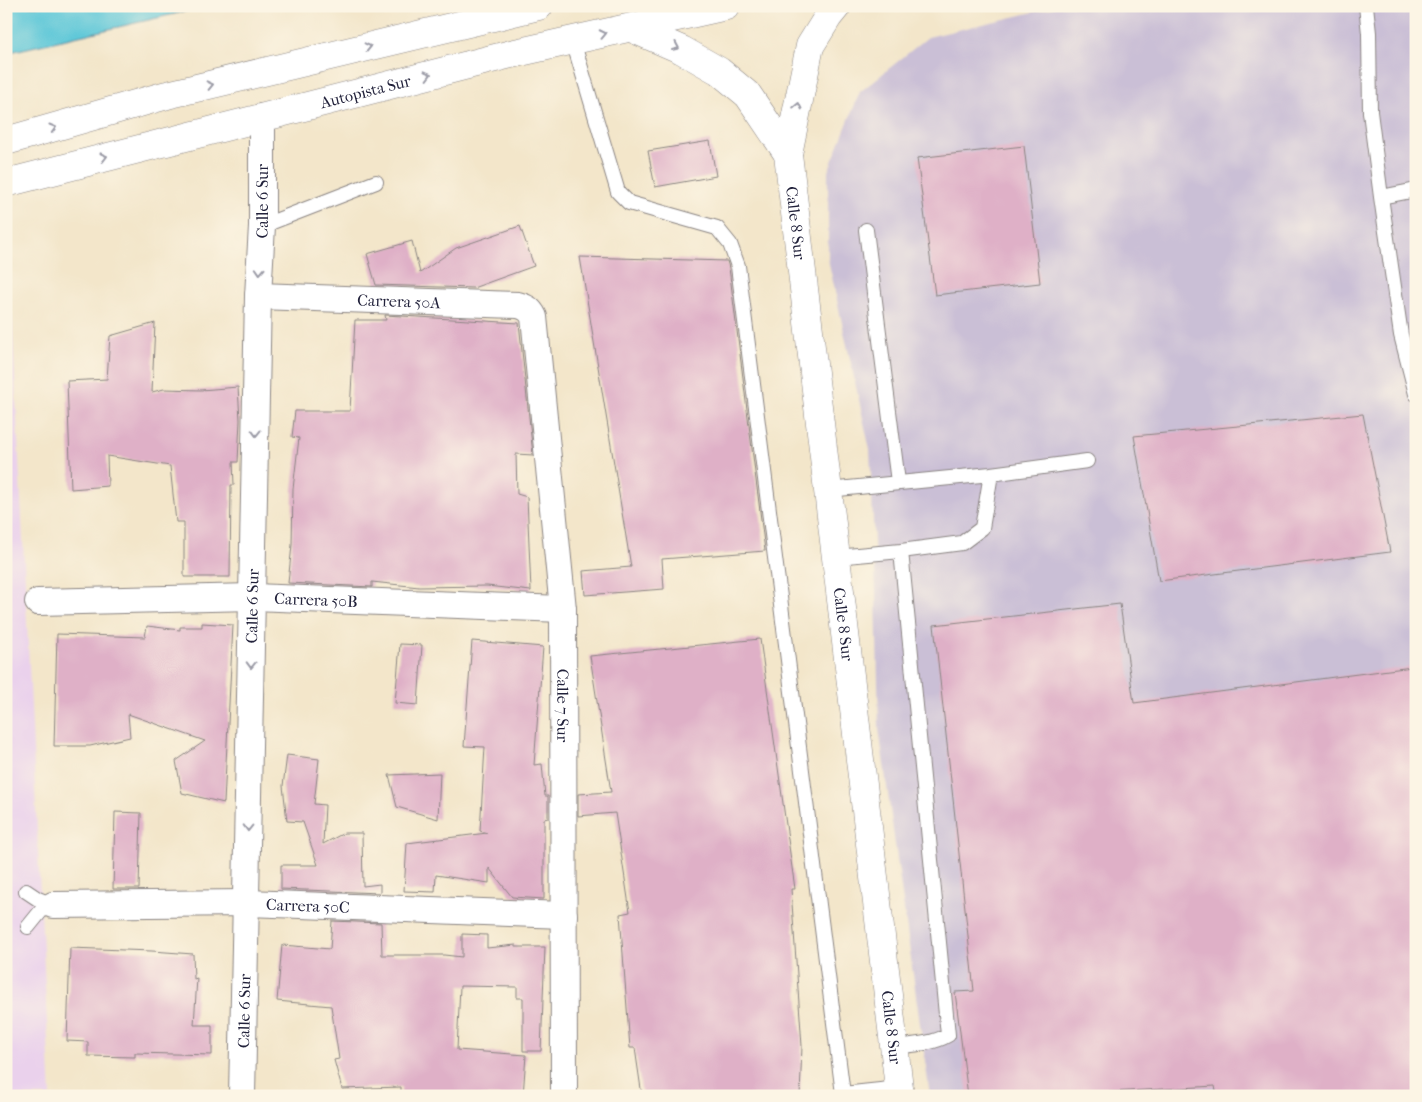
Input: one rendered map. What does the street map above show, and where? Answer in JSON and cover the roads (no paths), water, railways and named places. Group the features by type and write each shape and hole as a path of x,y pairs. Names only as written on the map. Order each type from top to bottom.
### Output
{"main road":[{"path":"6,141 167,96 539,6"},
{"name":"Autopista Sur","path":"6,183 510,54 726,6"},
{"name":"Calle 8 Sur","path":"837,6 810,46 788,154 900,1092"},
{"name":"Calle 8 Sur","path":"631,28 682,50 719,71 748,95 788,154"}],"street":[{"name":"Calle 6 Sur","path":"242,1096 258,296 262,226 262,117"},
{"name":"Carrera 50A","path":"258,296 518,305 526,307 534,317"},
{"name":"Calle 7 Sur","path":"534,317 563,609 564,1096"},
{"name":"Carrera 50B","path":"38,602 253,597 563,609"},
{"name":"Carrera 50C","path":"53,905 246,903 564,915"}],"lane":[{"path":"1366,6 1369,32 1370,112 1401,335 1416,394"},
{"path":"573,40 618,192 630,203 717,228 730,244 738,266 843,1094 900,1092"},
{"path":"262,226 376,182"},
{"path":"1381,197 1416,190"},
{"path":"866,230 898,482"},
{"path":"828,490 991,474 1087,460"},
{"path":"836,557 962,543 982,528 991,474"},
{"path":"894,1047 918,1044 948,1035 901,551"},
{"path":"26,891 38,900 53,905"},
{"path":"28,927 41,911 53,905"}],"water":[{"path":"6,6 209,6 6,53"}]}
